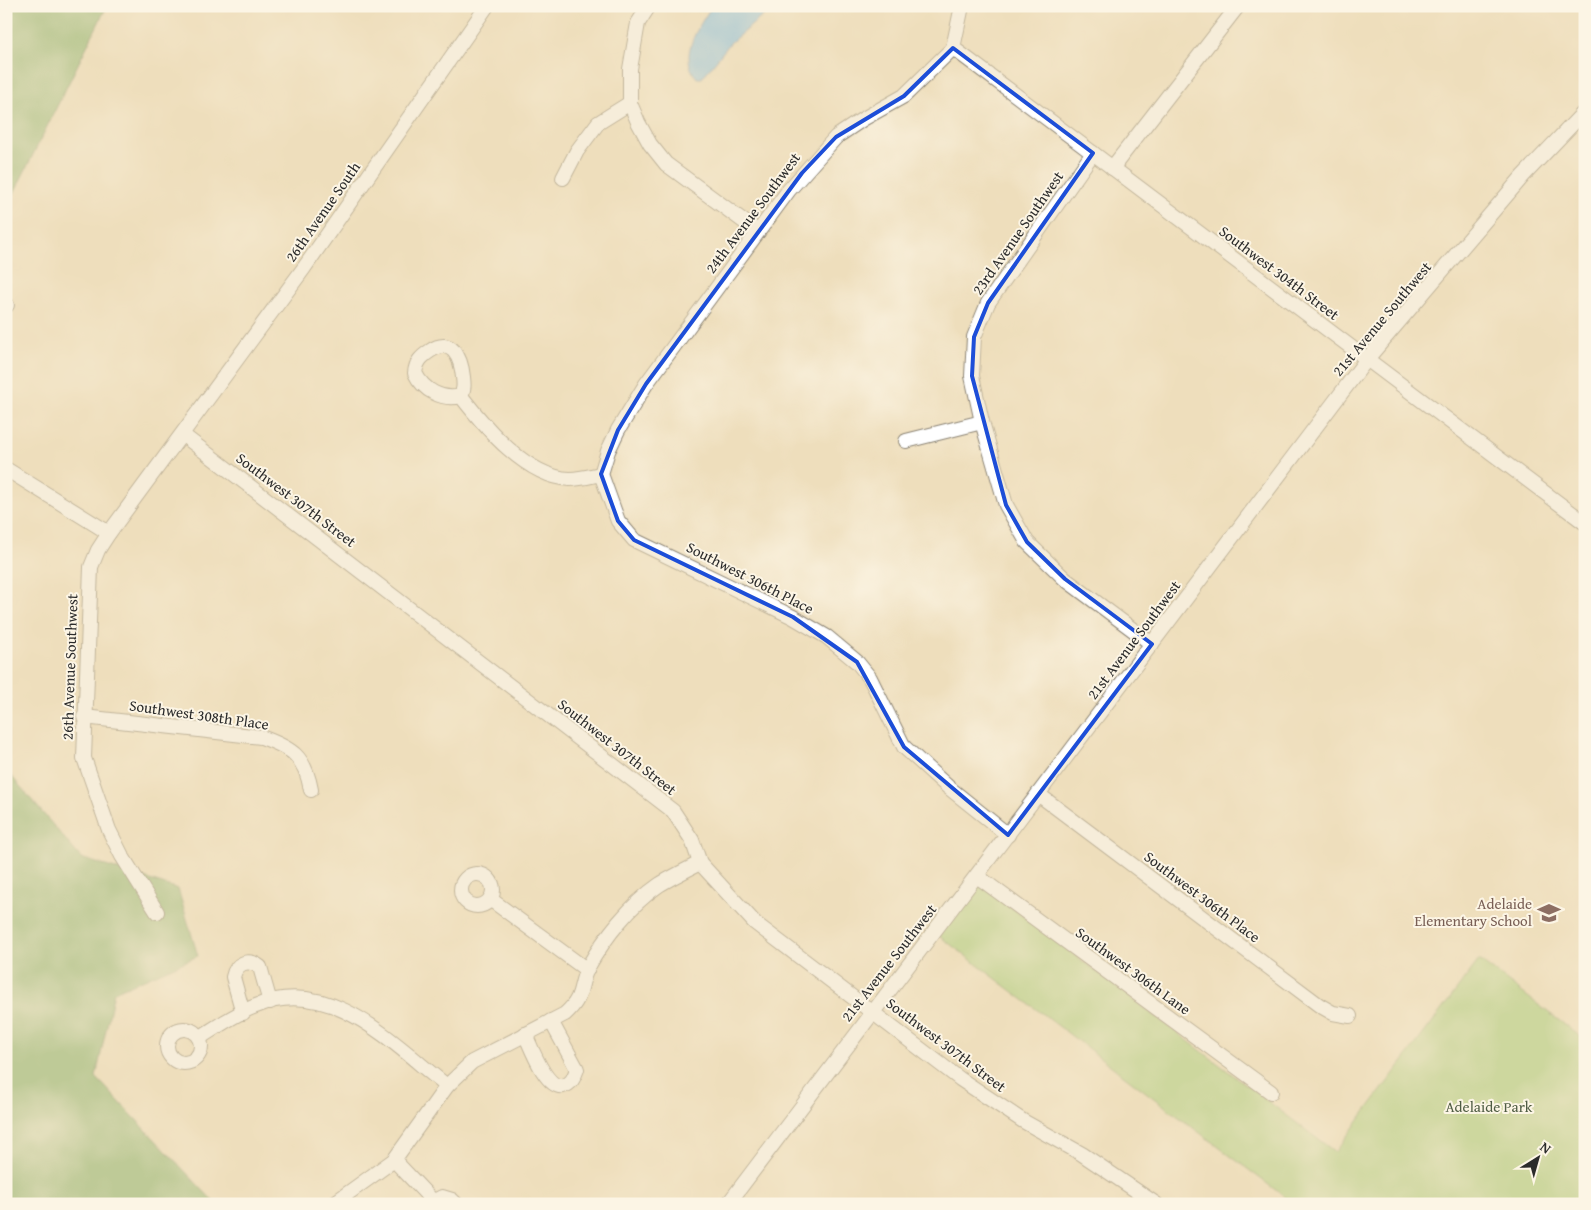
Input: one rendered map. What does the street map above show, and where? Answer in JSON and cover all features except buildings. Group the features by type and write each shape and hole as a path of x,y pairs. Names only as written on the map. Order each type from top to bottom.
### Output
{"street":[{"name":"26th Avenue South","path":"183,435 304,268 487,6"},
{"path":"649,6 638,23 633,47 630,103 650,144 666,164 757,231"},
{"path":"953,48 962,6"},
{"path":"1112,168 1238,6"},
{"name":"Southwest 304th Street","path":"953,48 1585,523"},
{"name":"24th Avenue Southwest","path":"601,474 618,430 646,384 757,231 826,146 846,129 904,96 953,48"},
{"path":"563,178 577,151 598,123 630,103"},
{"name":"21st Avenue Southwest","path":"728,1204 872,1010 977,876 1367,359 1528,170 1585,111"},
{"name":"23rd Avenue Southwest","path":"1093,153 997,289 981,318 972,345 972,376 982,422 1006,505 1027,542 1065,579 1152,644"},
{"path":"461,396 494,436 529,463 548,473 570,479 601,474"},
{"path":"906,441 982,422"},
{"name":"26th Avenue Southwest","path":"157,912 108,830 84,758 84,717 91,567 98,550 109,533 183,435"},
{"name":"Southwest 307th Street","path":"183,435 642,785 673,811 692,840 700,863 754,923 872,1010 960,1079 998,1105 1082,1154 1156,1204"},
{"path":"6,469 109,533"},
{"name":"Southwest 306th Place","path":"601,474 618,521 634,540 793,617 827,637 857,662 870,678 904,747 948,787 1008,835"},
{"name":"Southwest 308th Place","path":"84,717 261,736 295,753 305,766 311,790"},
{"name":"Southwest 306th Place","path":"1038,794 1319,1005 1333,1013 1350,1016"},
{"path":"333,1204 394,1160 447,1086 472,1062 551,1022 574,1006 580,996 587,970 599,949 637,902 659,885 700,863"},
{"name":"Southwest 306th Lane","path":"977,876 1271,1092"},
{"path":"490,899 587,970"},
{"path":"243,1013 233,977 238,966 243,963 249,962 260,967 270,1002"},
{"path":"199,1038 256,1006 286,998 312,999 340,1006 358,1017 447,1086"},
{"path":"524,1034 547,1078 558,1086 565,1086 574,1078 577,1069 551,1022"},
{"path":"394,1160 431,1202 448,1197 456,1204"}],"highlighted area":[{"path":"953,48 1093,153 988,303 974,337 972,376 1006,505 1027,542 1065,579 1152,644 1008,835 904,747 857,662 793,617 634,540 618,521 601,474 618,430 646,384 802,173 836,137 904,96"}],"green space":[{"path":"6,6 107,6 6,209"},
{"path":"6,570 8,772 81,858 178,889 198,956 114,992 96,1077 216,1204 6,1204"},
{"name":"Adelaide Park","path":"974,879 1335,1152 1479,960 1585,1040 1585,1204 1294,1204 934,932"}],"water":[{"path":"712,6 775,6 731,42 702,78 697,78 691,69 689,60 692,41"}],"place":[{"name":"Adelaide Elementary School","path":"1549,913"}]}
